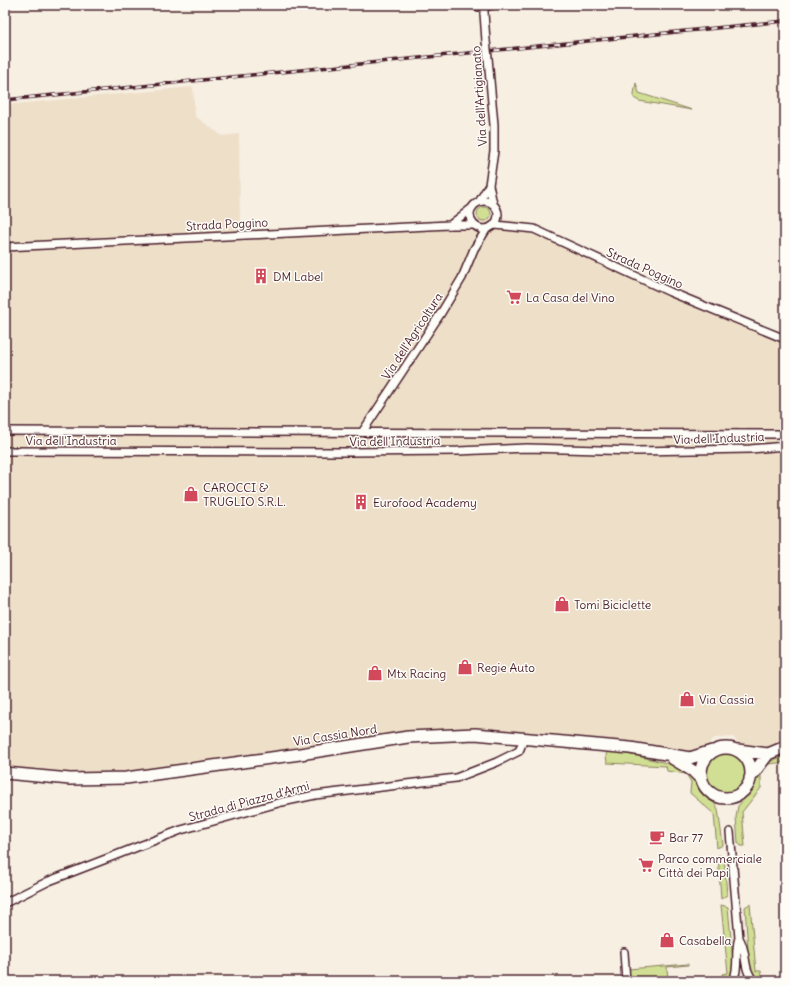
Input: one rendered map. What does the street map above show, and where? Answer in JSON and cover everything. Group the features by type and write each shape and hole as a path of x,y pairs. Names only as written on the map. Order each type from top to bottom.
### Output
{"main road":[{"name":"Via Cassia Nord","path":"5,773 70,779 126,778 300,754 408,736 475,734 630,748 669,756 690,758 712,752"},
{"path":"738,750 749,762 750,778 748,786 740,793 726,798 711,793 702,780 702,764 712,752 727,747 768,754 785,747"},
{"path":"750,778 768,754"},
{"name":"Via Cassia Nord","path":"669,756 693,771 702,780"}],"street":[{"path":"473,5 479,7 492,5"},
{"name":"Via dell'Artigianato","path":"484,5 494,125 494,151 489,185"},
{"path":"450,225 479,202 489,185"},
{"path":"474,249 486,230 495,225 499,216 493,204 489,185"},
{"path":"479,202 484,201 493,204"},
{"path":"472,208 470,217 476,227 474,249"},
{"name":"Strada Poggino","path":"5,246 450,225 476,227"},
{"name":"Strada Poggino","path":"495,225 534,229 670,292 785,339"},
{"path":"476,227 486,230"},
{"name":"Via dell'Agricoltura","path":"363,432 462,278 474,249"},
{"name":"Via dell'Industria","path":"5,431 785,434"},
{"name":"Via dell'Industria","path":"5,451 350,452 458,451 527,448 637,451 750,449 785,446"},
{"name":"Strada di Piazza d'Armi","path":"5,903 49,881 181,830 282,802 315,795 456,778 497,762 519,751 524,739"},
{"path":"730,832 739,938 743,947 747,970 754,981"},
{"path":"733,981 737,968 737,944 739,938"},
{"path":"624,952 626,981"}],"shaded area":[{"path":"193,87 195,116 222,136 239,134 240,230 487,218 522,221 673,289 785,335 785,740 761,749 748,749 738,743 733,737 714,738 706,747 692,753 642,743 475,729 117,774 53,774 5,770 5,105"}],"green space":[{"path":"636,83 639,93 692,110 639,101 634,98"},
{"path":"481,207 487,207 491,211 491,217 487,221 481,221 477,217 477,211"},
{"path":"608,751 638,756 682,767 693,778 700,792 715,804 718,809 723,845 717,848 714,814 690,793 691,782 686,774 667,771 666,766 607,763 606,755"},
{"path":"722,751 730,751 738,754 744,760 747,772 744,784 738,790 730,793 722,793 714,790 708,784 705,776 705,768 708,760 714,754"},
{"path":"785,755 785,762 769,764 761,771 761,788 742,812 745,846 741,846 738,843 736,817 738,806 752,790 757,774 765,764"},
{"path":"718,855 724,857 727,895 721,899"},
{"path":"750,904 756,971 761,971 762,976 765,979 785,979 785,981 761,981 753,976 749,964 745,907"},
{"path":"721,905 728,907 734,971 729,981 714,981 723,980 722,974 728,973"},
{"path":"688,964 667,967 668,981 630,981 628,969"}],"railway":[{"path":"5,100 785,21"}],"place":[{"name":"DM Label","path":"261,276"},
{"name":"La Casa del Vino","path":"514,297"},
{"name":"CAROCCI & TRUGLIO S.R.L.","path":"191,494"},
{"name":"Eurofood Academy","path":"361,502"},
{"name":"Tomi Biciclette","path":"562,604"},
{"name":"Regie Auto","path":"465,667"},
{"name":"Mtx Racing","path":"375,673"},
{"name":"Via Cassia","path":"687,699"},
{"name":"Bar 77","path":"657,837"},
{"name":"Parco commerciale Città dei Papi","path":"646,865"},
{"name":"Casabella","path":"667,940"}]}
